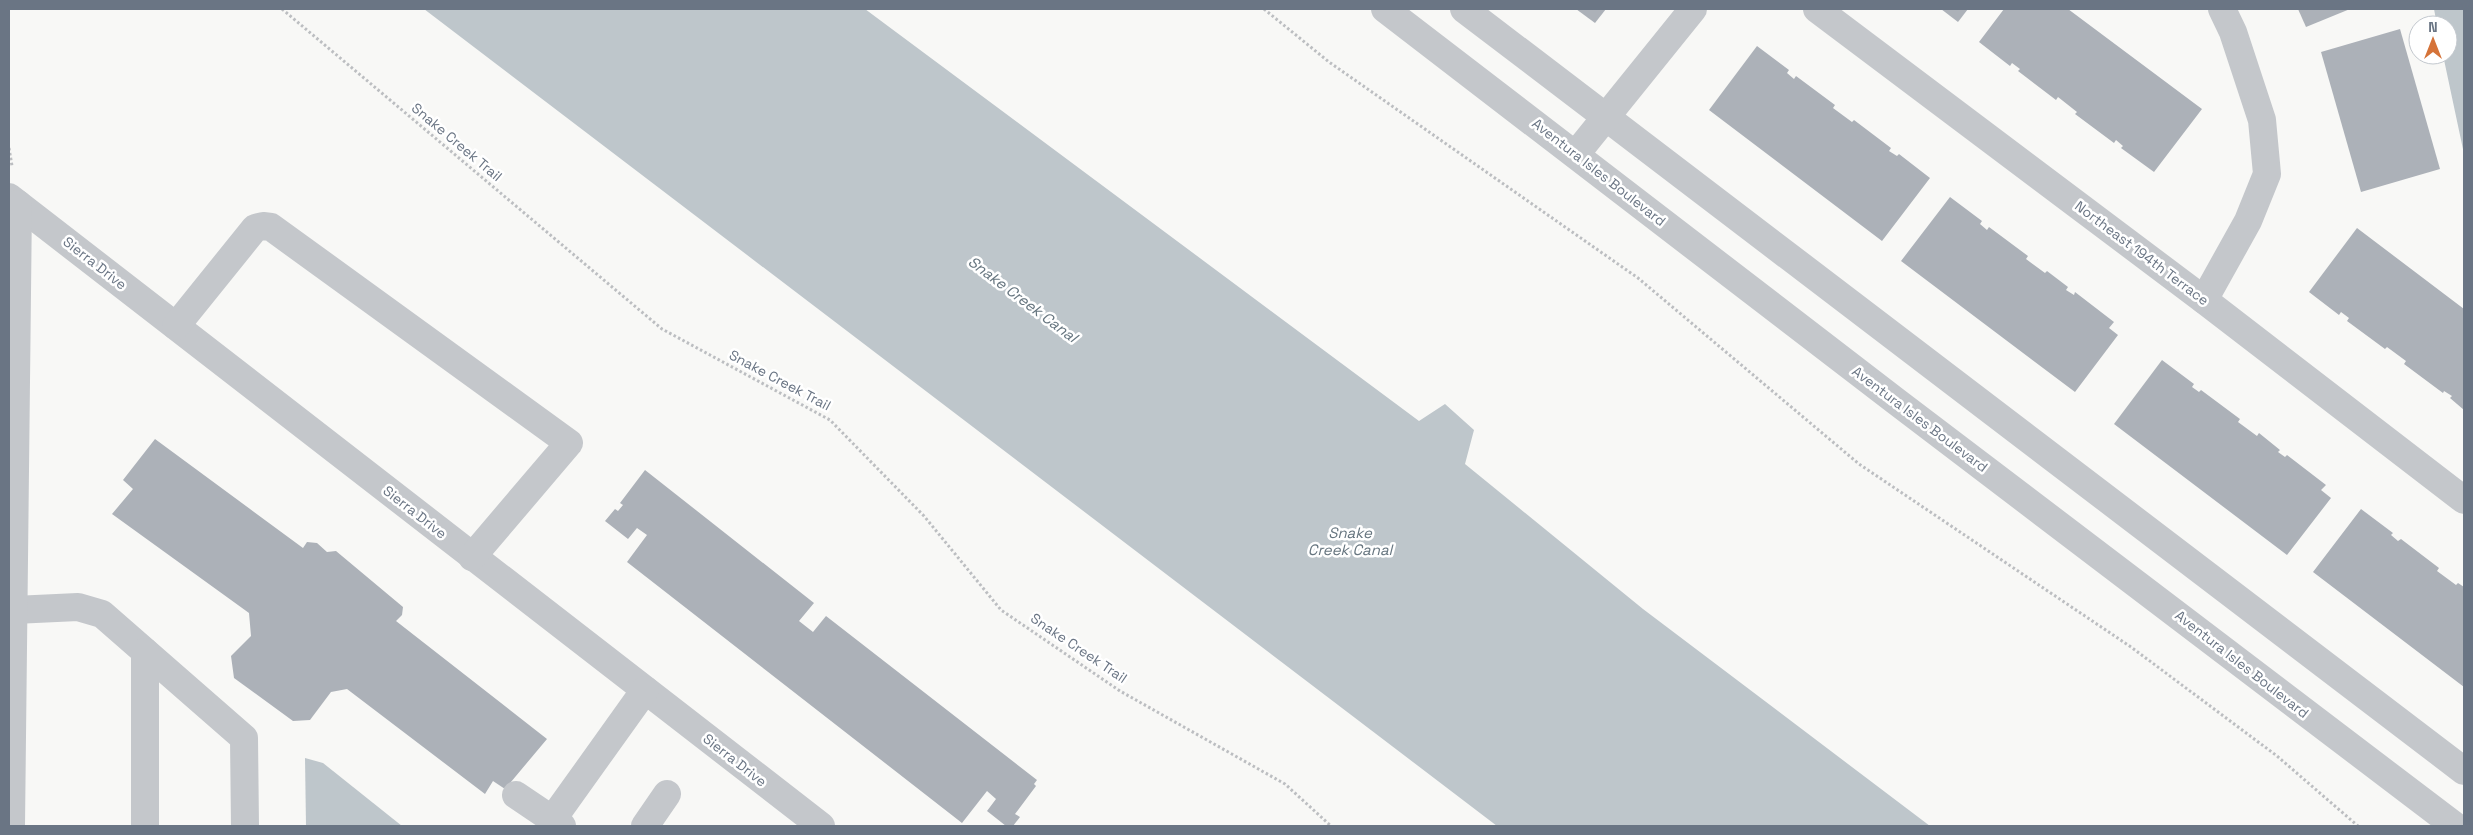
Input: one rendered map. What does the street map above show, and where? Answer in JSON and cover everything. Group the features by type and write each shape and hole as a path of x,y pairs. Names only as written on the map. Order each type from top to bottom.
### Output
{"street":[{"name":"Aventura Isles Boulevard","path":"1385,9 1905,408 2456,826"},
{"path":"1464,9 2464,771"},
{"path":"1576,154 1694,9"},
{"name":"Northeast 194th Terrace","path":"1817,9 2204,300 2464,500"},
{"path":"2204,300 2248,221 2267,174 2262,120 2232,32 2222,9"},
{"path":"10,823 14,610 14,200"},
{"name":"Sierra Drive","path":"14,200 822,826"},
{"path":"176,326 255,228 271,227 569,443 472,556"},
{"path":"14,610 78,607 102,614 244,738 245,826"},
{"path":"145,652 145,826"},
{"path":"516,795 557,823 645,690"},
{"path":"645,826 667,794"}],"path":[{"name":"Snake Creek Trail","path":"282,9 662,329 830,420 924,516 1001,610 1120,690 1285,784 1331,826"},
{"path":"1264,9 1329,62 1638,278 1858,464 2131,647 2277,756 2358,826"}],"water":[{"name":"Snake Creek Canal","path":"424,9 865,9 1419,421 1445,404 1474,430 1465,464 1643,609 1930,826 1497,826"},
{"path":"2434,9 2464,9 2464,154 2445,65 2458,65 2458,15 2435,15"},
{"path":"305,758 323,763 402,826 306,826"}],"building":[{"path":"1576,9 1606,9 1595,23"},
{"path":"1941,9 1968,9 1958,22"},
{"path":"2004,9 2068,9 2202,109 2154,172 2121,148 2123,146 2116,140 2114,143 2075,114 2077,112 2058,97 2056,100 2018,71 2020,69 2012,63 2010,66 1979,42"},
{"path":"2298,9 2350,9 2306,27"},
{"path":"2400,29 2408,57 2408,65 2410,65 2440,169 2361,192 2321,52"},
{"path":"1757,46 1789,70 1787,73 1794,79 1796,76 1835,105 1833,108 1852,122 1854,120 1891,148 1889,151 1897,156 1899,154 1930,178 1882,241 1709,110"},
{"path":"1950,197 1982,221 1980,224 1987,230 1989,227 2028,256 2026,259 2045,273 2047,271 2068,287 2066,290 2074,295 2075,292 2114,322 2109,328 2118,335 2075,392 1901,261"},
{"path":"2357,228 2464,309 2464,410 2450,398 2452,396 2444,391 2443,393 2404,364 2406,361 2387,347 2385,349 2347,321 2349,318 2341,312 2339,315 2309,292"},
{"path":"2162,360 2194,384 2192,387 2199,392 2201,390 2240,419 2238,422 2257,436 2259,433 2280,450 2278,452 2285,457 2287,455 2326,485 2321,490 2331,498 2287,555 2114,424"},
{"path":"155,439 303,548 307,542 317,543 327,552 336,551 403,607 402,615 396,621 547,739 505,789 493,781 485,794 347,689 331,692 310,720 293,721 234,678 231,656 251,636 249,613 112,514 133,489 123,480"},
{"path":"645,470 814,603 799,621 813,632 826,616 1037,780 1034,784 1036,786 1015,814 1020,817 1013,826 1006,826 987,811 996,799 987,791 962,823 627,562 647,535 637,528 628,539 605,521 615,509 618,511 623,505 620,503"},
{"path":"2361,509 2393,533 2391,535 2398,541 2401,539 2439,568 2437,571 2456,585 2458,583 2464,587 2464,687 2313,572"}]}
